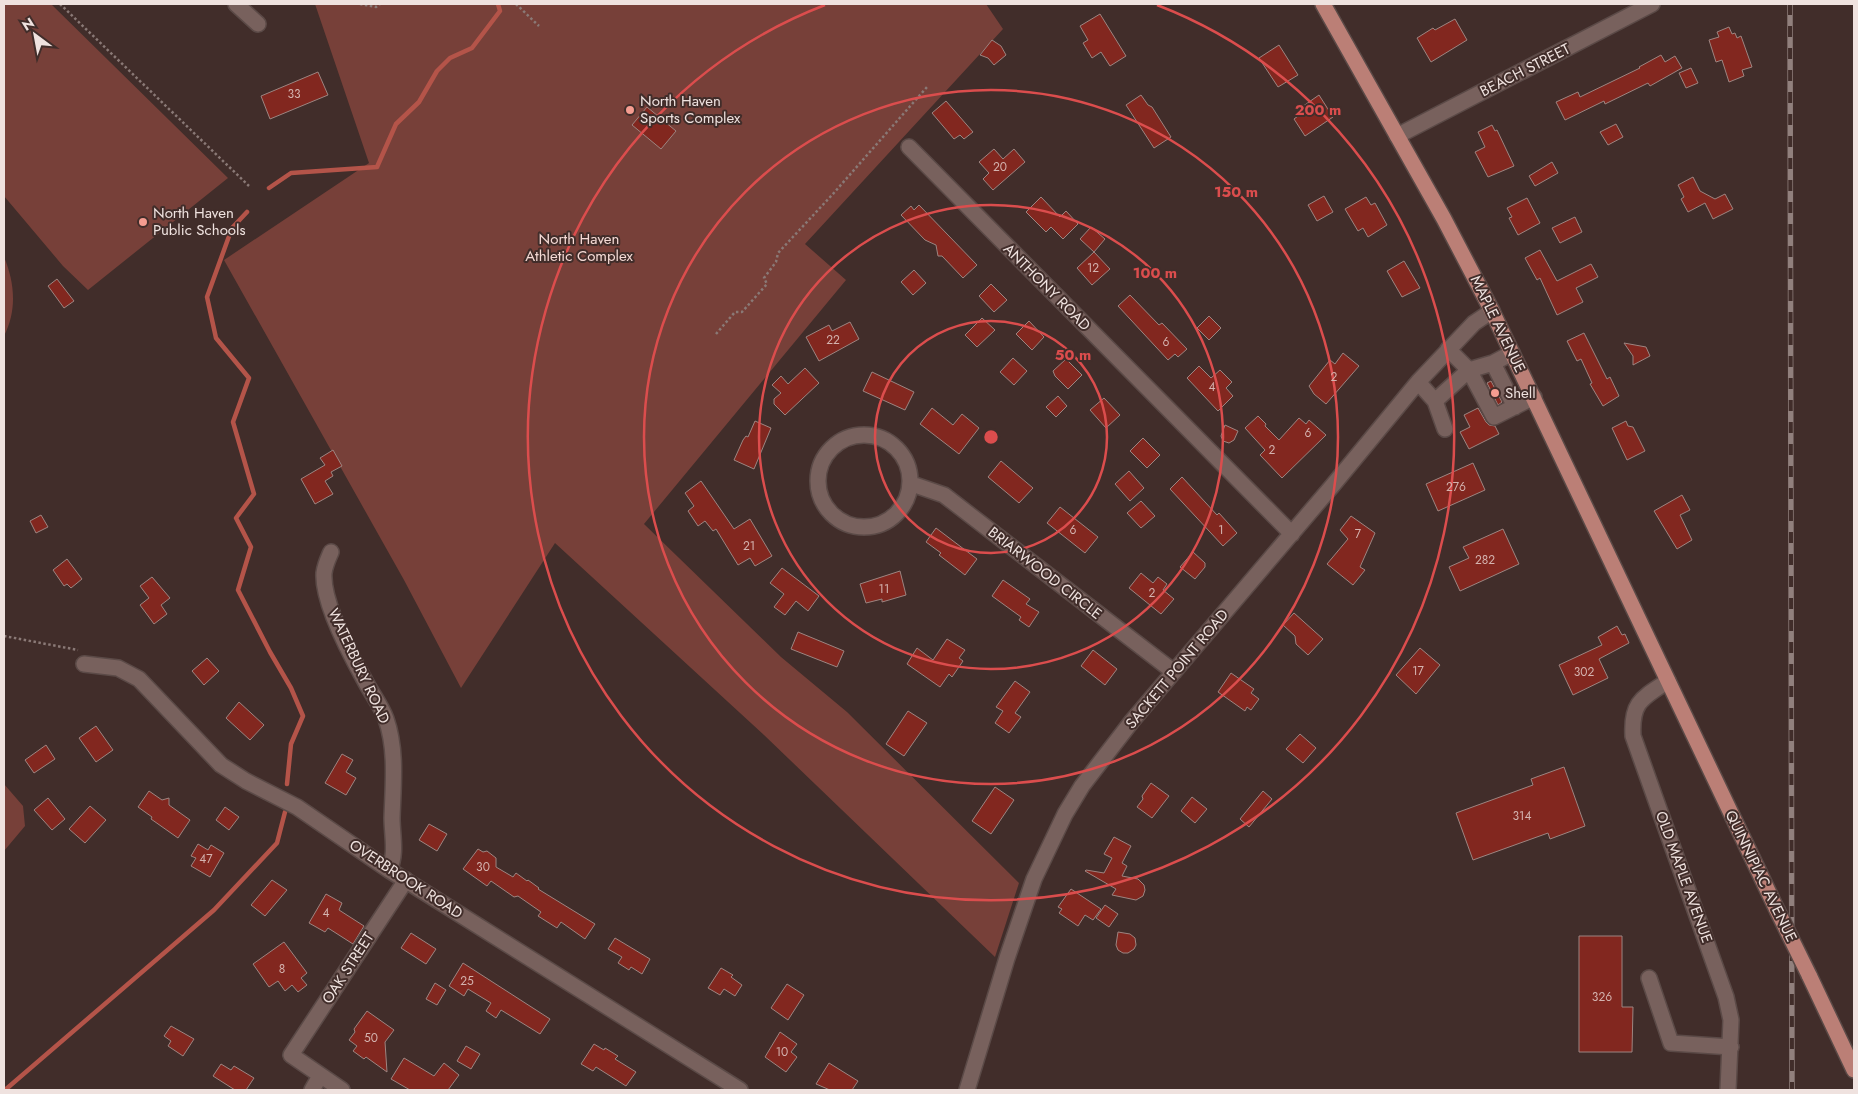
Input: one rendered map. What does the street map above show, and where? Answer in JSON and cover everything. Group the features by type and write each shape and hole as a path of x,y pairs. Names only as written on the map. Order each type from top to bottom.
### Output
{"main road":[{"name":"MAPLE AVENUE","path":"1323,4 1444,220 1492,311 1668,681"},
{"name":"QUINNIPIAC AVENUE","path":"1668,681 1854,1070"}],"street":[{"path":"236,4 258,24"},
{"name":"BEACH STREET","path":"1397,136 1652,4"},
{"name":"ANTHONY ROAD","path":"909,147 1292,534"},
{"name":"SACKETT POINT ROAD","path":"967,1090 1016,930 1034,879 1065,814 1082,786 1111,747 1418,382 1474,323 1492,311"},
{"path":"1448,349 1469,370 1494,417 1534,397"},
{"path":"1435,402 1469,370 1492,363 1512,353"},
{"path":"1492,363 1514,406"},
{"path":"1418,382 1435,402 1445,429"},
{"path":"865,434 879,437 892,444 903,454 909,468 912,484 908,498 900,512 887,522 872,528 856,528 841,522 829,512 820,498 818,482 820,468 826,454 837,444 850,437 865,434"},
{"name":"BRIARWOOD CIRCLE","path":"912,484 944,495 1174,672"},
{"name":"WATERBURY ROAD","path":"331,552 324,574 329,603 350,652 386,720 391,744 394,849 393,863 389,870"},
{"name":"OVERBROOK ROAD","path":"82,657 118,668 139,679 221,765 246,781 297,807 389,870 740,1090"},
{"name":"OLD MAPLE AVENUE","path":"1668,681 1646,695 1636,707 1632,721 1633,736 1718,971 1731,1020 1728,1090"},
{"name":"OAK STREET","path":"320,1076 291,1055 406,880"},
{"path":"1650,978 1671,1043 1731,1047"},
{"path":"312,1090 320,1076 342,1090"}],"path":[{"path":"60,4 249,186"},
{"path":"360,4 376,7 380,4"},
{"path":"517,5 539,26"},
{"path":"716,334 735,312 742,312 767,284 764,278 776,262 778,253 927,87"},
{"path":"4,636 82,657"}],"green space":[{"path":"4,4 51,4 228,178 88,290 63,266 4,196"},
{"name":"North Haven Athletic Complex","path":"315,4 986,4 1003,29 805,244 846,280 644,524 781,657 847,712 1019,883 995,957 764,735 555,543 461,688 404,580 224,260 369,163"},
{"path":"4,257 12,287 13,307 4,336"},
{"path":"4,784 23,806 25,826 4,851"}],"building":[{"path":"1100,14 1126,56 1110,66 1101,52 1092,58 1083,43 1088,40 1080,26"},
{"path":"1455,19 1467,40 1431,62 1417,38 1433,28 1435,30"},
{"path":"1729,27 1732,34 1735,33 1737,38 1741,36 1752,67 1742,70 1744,76 1729,82 1722,60 1716,62 1709,40 1719,37 1717,32"},
{"path":"992,40 1001,46 1006,55 994,65 988,58 980,55"},
{"path":"1279,45 1298,75 1278,87 1259,58"},
{"path":"1661,55 1665,62 1675,56 1682,68 1650,86 1648,83 1605,104 1604,101 1565,120 1556,102 1578,92 1580,97 1640,68"},
{"path":"1691,68 1698,83 1686,88 1679,73"},
{"path":"318,72 328,95 270,119 261,96"},
{"path":"1141,95 1148,105 1152,107 1171,137 1154,148 1126,105"},
{"path":"1319,95 1333,117 1305,136 1294,119 1302,113 1299,109"},
{"path":"946,101 973,132 964,139 960,135 954,139 932,113"},
{"path":"647,107 676,131 661,149 632,125"},
{"path":"1616,124 1623,137 1608,145 1600,132"},
{"path":"1492,125 1495,131 1497,130 1514,166 1488,177 1475,152 1485,147 1478,132"},
{"path":"994,149 1003,159 1014,149 1025,162 993,190 983,179 989,173 979,162"},
{"path":"1552,162 1558,173 1535,186 1529,176"},
{"path":"1693,177 1700,191 1715,199 1725,194 1733,209 1713,219 1705,203 1688,212 1681,199 1684,197 1678,185"},
{"path":"1324,196 1333,212 1317,221 1308,205"},
{"path":"1041,197 1060,217 1066,211 1078,224 1063,239 1051,227 1046,232 1026,212"},
{"path":"1366,197 1371,205 1375,203 1387,225 1368,237 1363,228 1358,231 1345,209"},
{"path":"1527,198 1540,223 1518,235 1509,218 1512,217 1507,208"},
{"path":"919,205 977,265 963,278 942,256 938,256 936,245 925,240 901,215 911,206 914,210"},
{"path":"1575,217 1582,232 1560,243 1552,228"},
{"path":"1091,227 1105,239 1094,252 1080,239"},
{"path":"1540,250 1557,281 1591,264 1598,277 1576,288 1583,302 1557,315 1540,278 1537,280 1525,258"},
{"path":"1094,252 1110,269 1092,285 1077,268"},
{"path":"1404,261 1420,288 1402,297 1387,271"},
{"path":"914,270 926,283 913,295 901,282"},
{"path":"57,279 74,301 64,308 48,286"},
{"path":"991,284 1007,300 994,312 979,296"},
{"path":"1130,295 1159,325 1162,323 1187,349 1178,357 1175,354 1168,360 1118,306"},
{"path":"1209,316 1221,328 1209,340 1197,328"},
{"path":"982,318 995,330 977,347 965,335"},
{"path":"1029,321 1044,337 1032,350 1016,334"},
{"path":"850,322 859,339 819,361 806,337 829,325 832,331"},
{"path":"1584,333 1607,379 1610,377 1619,396 1603,406 1590,384 1592,383 1581,359 1577,361 1567,341"},
{"path":"1624,343 1646,347 1650,356 1633,365 1633,356"},
{"path":"1343,353 1359,366 1326,404 1314,394 1309,386 1330,360 1335,364"},
{"path":"1013,358 1027,371 1014,385 1000,372"},
{"path":"1066,359 1082,375 1068,389 1055,376 1053,371"},
{"path":"1199,366 1211,378 1220,370 1232,382 1226,388 1233,396 1218,411 1187,378"},
{"path":"805,368 819,383 785,415 774,404 774,399 781,393 772,385 781,376 788,384"},
{"path":"872,372 914,392 905,410 863,391"},
{"path":"1491,381 1502,402 1498,405 1487,383"},
{"path":"1058,396 1067,406 1056,417 1046,407"},
{"path":"1104,398 1120,415 1106,428 1090,410"},
{"path":"932,408 953,425 962,414 979,428 959,454 920,424"},
{"path":"1478,408 1486,422 1489,425 1495,426 1499,434 1469,449 1460,432 1470,427 1464,415"},
{"path":"1258,416 1279,440 1299,418 1306,424 1309,420 1326,435 1282,478 1260,455 1265,450 1245,428"},
{"path":"755,421 771,428 754,469 734,460 743,440 746,436 748,437"},
{"path":"1626,421 1628,426 1633,427 1645,451 1627,460 1612,428"},
{"path":"1225,425 1238,431 1234,440 1229,443 1223,441 1221,436"},
{"path":"1143,438 1160,455 1147,468 1130,451"},
{"path":"333,450 342,466 331,472 333,476 325,481 333,494 315,504 301,479 325,465 320,458"},
{"path":"1001,461 1033,488 1019,503 988,477"},
{"path":"1473,463 1485,490 1438,511 1426,484"},
{"path":"1129,471 1144,488 1130,501 1115,484"},
{"path":"1182,477 1217,515 1219,513 1237,533 1223,546 1170,489"},
{"path":"701,481 734,529 750,519 772,556 755,566 750,558 738,565 716,529 713,531 705,521 698,526 688,511 694,506 685,493"},
{"path":"1682,495 1690,510 1680,515 1692,540 1677,549 1654,511"},
{"path":"1141,501 1155,516 1141,528 1127,513"},
{"path":"1060,507 1098,537 1085,553 1047,523"},
{"path":"41,515 48,527 36,533 30,521"},
{"path":"1351,516 1375,533 1360,567 1365,570 1353,585 1327,564 1348,539 1340,530"},
{"path":"936,528 977,559 965,575 939,555 941,553 926,542"},
{"path":"1503,529 1519,564 1460,591 1449,567 1469,558 1463,547"},
{"path":"1193,552 1205,563 1205,567 1195,579 1180,567"},
{"path":"67,559 82,579 71,588 67,584 64,586 53,570"},
{"path":"782,568 819,596 808,611 796,601 785,615 774,607 784,594 770,583"},
{"path":"900,571 906,595 882,602 882,599 866,603 860,584"},
{"path":"1141,573 1153,583 1158,577 1167,584 1163,590 1174,599 1161,614 1129,588"},
{"path":"152,577 170,598 161,605 167,614 154,624 140,605 149,598 140,586"},
{"path":"1003,580 1030,599 1026,604 1039,612 1029,627 1019,620 1021,617 992,596"},
{"path":"1294,613 1323,639 1308,655 1296,644 1295,636 1283,625"},
{"path":"1617,626 1622,635 1625,634 1629,643 1599,659 1608,678 1573,695 1559,665 1602,645 1598,637"},
{"path":"798,632 844,651 837,667 791,649"},
{"path":"947,639 965,650 959,658 963,661 952,677 949,674 940,687 907,664 917,648 933,660"},
{"path":"1420,648 1440,665 1416,694 1396,675"},
{"path":"1093,650 1117,669 1105,685 1081,666"},
{"path":"207,658 219,671 204,685 192,671"},
{"path":"1231,673 1254,689 1251,693 1259,699 1251,710 1247,707 1245,711 1218,692"},
{"path":"1015,681 1030,692 1015,713 1021,717 1009,733 995,723 1003,711 996,707"},
{"path":"239,702 264,725 250,740 226,718"},
{"path":"908,711 927,723 904,756 886,744"},
{"path":"96,726 113,750 96,762 79,738"},
{"path":"1300,734 1316,748 1303,763 1286,749"},
{"path":"46,745 55,759 34,773 25,760"},
{"path":"342,754 353,760 346,772 356,778 346,795 325,783"},
{"path":"1564,767 1585,826 1550,839 1548,833 1473,860 1456,813 1533,785 1531,779"},
{"path":"1151,783 1169,796 1152,818 1137,807"},
{"path":"995,787 1014,800 991,834 972,821"},
{"path":"149,791 162,800 169,798 169,805 190,820 178,838 151,819 152,817 138,807"},
{"path":"1263,791 1272,799 1249,827 1240,819"},
{"path":"1192,797 1207,809 1195,823 1181,811"},
{"path":"48,798 65,819 52,830 34,810"},
{"path":"90,806 106,820 85,843 69,829"},
{"path":"225,807 239,817 229,830 216,820"},
{"path":"429,824 447,834 437,851 419,840"},
{"path":"1114,837 1131,846 1122,863 1127,866 1122,876 1138,879 1144,885 1143,896 1136,900 1112,895 1116,889 1085,871 1104,873 1112,858 1104,854"},
{"path":"198,844 208,850 211,845 224,853 210,877 191,866 196,858 191,856"},
{"path":"478,849 483,852 487,851 496,858 496,867 513,877 516,873 538,889 595,924 585,939 561,922 557,928 538,916 541,912 518,896 514,897 491,881 487,886 463,869"},
{"path":"272,880 287,890 265,916 251,905"},
{"path":"1071,889 1101,909 1093,920 1085,915 1078,926 1059,913 1062,909 1058,907"},
{"path":"326,894 342,903 339,910 364,926 353,944 328,928 325,932 309,923"},
{"path":"1105,905 1118,914 1109,927 1096,918"},
{"path":"1118,932 1130,934 1135,938 1136,945 1134,949 1128,953 1118,950 1116,945"},
{"path":"411,933 436,949 426,964 401,948"},
{"path":"1579,936 1622,936 1622,1007 1633,1007 1632,1052 1579,1052"},
{"path":"615,938 650,959 642,974 631,967 629,970 618,963 622,957 608,949"},
{"path":"284,942 307,973 301,978 307,985 298,992 292,985 285,991 278,981 269,987 253,964"},
{"path":"463,963 550,1019 540,1034 501,1010 496,1018 486,1011 491,1003 468,989 464,996 449,986"},
{"path":"721,968 733,975 731,977 742,985 735,996 724,989 720,995 708,988"},
{"path":"435,983 446,990 437,1005 426,999"},
{"path":"787,984 804,995 788,1020 771,1008"},
{"path":"367,1011 394,1030 385,1042 387,1072 366,1057 364,1059 353,1051 357,1046 349,1040 355,1032 354,1029"},
{"path":"171,1026 194,1039 183,1056 168,1046 171,1041 164,1036"},
{"path":"780,1032 797,1044 791,1052 797,1057 786,1072 765,1057"},
{"path":"594,1044 618,1056 615,1059 636,1072 626,1086 596,1067 593,1071 581,1064"},
{"path":"466,1046 480,1054 471,1069 457,1061"},
{"path":"404,1058 434,1076 444,1063 459,1075 448,1090 410,1090 391,1079"},
{"path":"829,1063 858,1081 852,1090 830,1090 816,1084"},
{"path":"221,1064 231,1070 234,1066 254,1078 246,1090 235,1090 213,1076"}],"waterway":[{"path":"269,188 291,173 377,167 396,124 419,102 437,71 450,58 472,48 500,11 498,4"},
{"path":"247,212 232,228 207,297 216,338 249,378 233,422 254,494 236,518 251,547 238,590 291,688 303,716 291,744 287,784"},
{"path":"5,1090 214,910 277,843 285,812"}],"railway":[{"path":"1790,4 1792,1090"}],"place":[{"name":"North Haven Sports Complex","path":"630,110"},
{"name":"North Haven Public Schools","path":"143,222"},
{"name":"Shell","path":"1495,393"}]}
